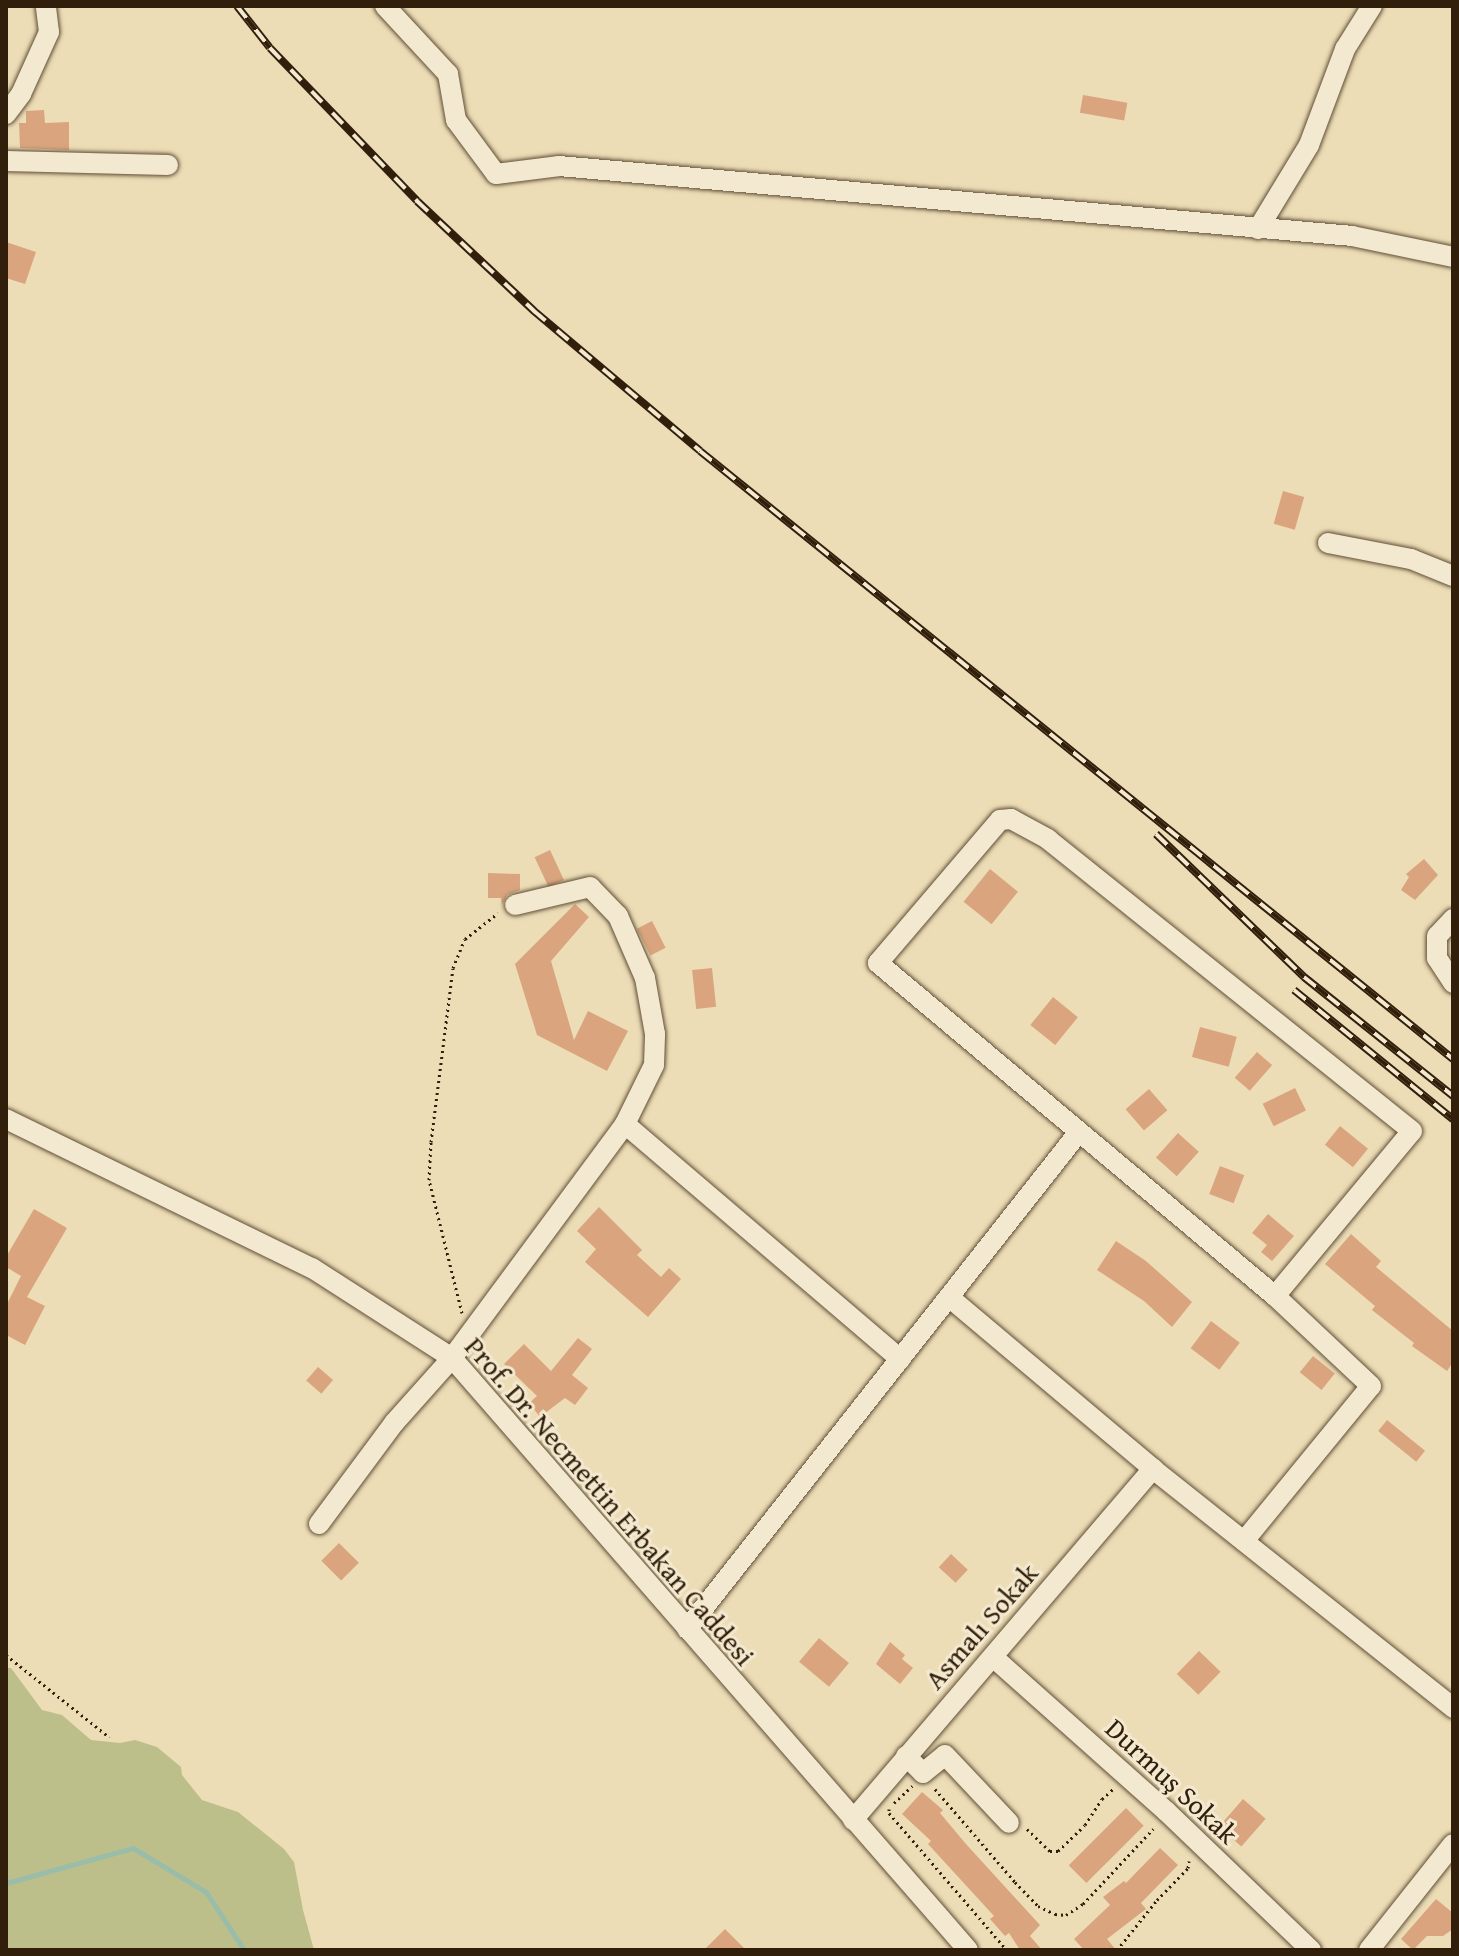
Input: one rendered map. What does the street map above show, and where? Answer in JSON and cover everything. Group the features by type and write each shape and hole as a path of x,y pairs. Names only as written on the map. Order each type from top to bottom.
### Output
{"street":[{"path":"6,114 21,94 49,32 46,6"},
{"path":"385,6 448,74 456,120 496,174 559,166 1352,236 1453,257"},
{"path":"1258,229 1309,145 1345,49 1372,6"},
{"path":"6,161 168,165"},
{"path":"1328,543 1411,559 1453,576"},
{"path":"1244,1541 1371,1386 1275,1296 878,963 976,844 1000,820 1011,819 1048,839 1412,1131 1275,1296"},
{"path":"319,1524 394,1423 469,1336 625,1124 654,1065 655,1034 645,978 618,916 590,887 515,905"},
{"path":"1453,919 1437,936 1437,958 1453,983"},
{"name":"Prof. Dr. Necmettin Erbakan Caddesi","path":"6,1119 312,1268 452,1358 968,1950"},
{"path":"625,1124 900,1359"},
{"path":"687,1629 1079,1132"},
{"path":"949,1297 1153,1469 1453,1708"},
{"name":"Asmalı Sokak","path":"853,1820 1153,1469"},
{"name":"Durmuş Sokak","path":"993,1657 1166,1811 1311,1950"},
{"path":"906,1756 923,1773 945,1755 1009,1823"},
{"path":"1369,1950 1453,1844"}],"path":[{"path":"469,1336 429,1180 431,1142 453,968 465,939 493,915 515,905"},
{"path":"6,1655 109,1737"},
{"path":"917,1782 889,1808 889,1813 1007,1950"},
{"path":"931,1785 1038,1906 1055,1914 1066,1915 1083,1904 1153,1829"},
{"path":"1009,1823 1022,1822 1034,1838 1050,1851 1058,1851 1085,1825 1109,1791 1116,1788"},
{"path":"1147,1820 1153,1829 1164,1836"},
{"path":"1117,1950 1157,1900 1188,1868 1189,1862 1184,1852"}],"green space":[{"path":"6,1668 11,1668 42,1710 62,1715 91,1740 120,1743 135,1740 157,1747 181,1767 182,1775 202,1800 238,1812 284,1849 294,1862 314,1950 6,1950"}],"building":[{"path":"1083,95 1127,103 1124,121 1080,113"},
{"path":"44,110 45,123 69,122 69,150 20,148 19,123 26,123 26,111"},
{"path":"6,242 36,252 25,284 6,278"},
{"path":"1283,491 1304,497 1295,530 1274,524"},
{"path":"550,850 564,880 549,887 535,857"},
{"path":"1424,859 1438,875 1415,900 1401,890 1409,877 1406,874"},
{"path":"990,869 1018,892 992,924 964,902"},
{"path":"488,873 520,874 520,890 507,895 502,905 501,898 488,898"},
{"path":"575,904 589,917 551,961 574,1040 588,1011 628,1031 607,1071 537,1035 515,964"},
{"path":"652,921 666,948 650,955 637,929"},
{"path":"712,968 716,1007 696,1009 692,970"},
{"path":"1053,997 1078,1017 1055,1045 1030,1025"},
{"path":"1200,1027 1237,1037 1229,1067 1192,1057"},
{"path":"1257,1052 1272,1065 1250,1091 1235,1078"},
{"path":"1295,1088 1306,1110 1274,1126 1263,1104"},
{"path":"1149,1089 1167,1110 1144,1130 1126,1109"},
{"path":"1340,1126 1368,1149 1353,1167 1325,1145"},
{"path":"1178,1133 1199,1152 1177,1176 1156,1158"},
{"path":"1220,1166 1244,1175 1234,1203 1209,1194"},
{"path":"599,1207 642,1250 637,1255 661,1277 669,1268 681,1279 648,1317 585,1262 596,1249 577,1231"},
{"path":"34,1209 67,1228 27,1297 45,1306 25,1345 6,1335 6,1306 21,1276 6,1267 6,1257"},
{"path":"1268,1214 1294,1236 1272,1261 1261,1252 1267,1245 1252,1233"},
{"path":"1351,1234 1381,1261 1376,1267 1453,1331 1453,1362 1447,1371 1412,1346 1414,1343 1372,1310 1375,1306 1325,1264"},
{"path":"1116,1241 1146,1261 1192,1302 1172,1327 1144,1301 1097,1270"},
{"path":"1211,1321 1240,1343 1219,1370 1191,1348"},
{"path":"578,1338 592,1349 572,1375 588,1388 575,1405 565,1398 540,1417 529,1403 537,1396 504,1364 524,1344 551,1371"},
{"path":"1313,1356 1335,1374 1322,1390 1300,1372"},
{"path":"318,1367 333,1380 321,1394 306,1381"},
{"path":"1387,1420 1425,1451 1416,1462 1378,1431"},
{"path":"339,1543 359,1563 341,1580 321,1561"},
{"path":"951,1554 968,1570 956,1583 939,1567"},
{"path":"819,1638 849,1663 829,1687 799,1662"},
{"path":"890,1642 905,1655 902,1659 913,1668 900,1684 876,1664"},
{"path":"1199,1651 1221,1672 1198,1695 1177,1674"},
{"path":"922,1792 943,1810 940,1813 966,1844 1040,1925 1030,1936 1042,1950 1020,1950 1009,1933 1005,1936 990,1919 994,1916 928,1844 931,1841 902,1814"},
{"path":"1243,1799 1266,1819 1241,1847 1219,1827"},
{"path":"1126,1808 1144,1826 1086,1883 1069,1865"},
{"path":"1160,1848 1178,1865 1141,1903 1146,1909 1107,1939 1116,1950 1084,1950 1074,1939 1110,1905 1103,1897 1124,1881 1126,1883"},
{"path":"1436,1899 1453,1913 1453,1929 1443,1936 1427,1936 1413,1950 1401,1939"},
{"path":"725,1929 746,1950 704,1950"}],"waterway":[{"path":"6,1883 133,1848 206,1892 244,1950"}],"railway":[{"path":"237,6 270,48 417,201 534,311 700,451 1453,1059"},
{"path":"1156,834 1304,977 1453,1096"},
{"path":"1294,990 1453,1119"}]}
